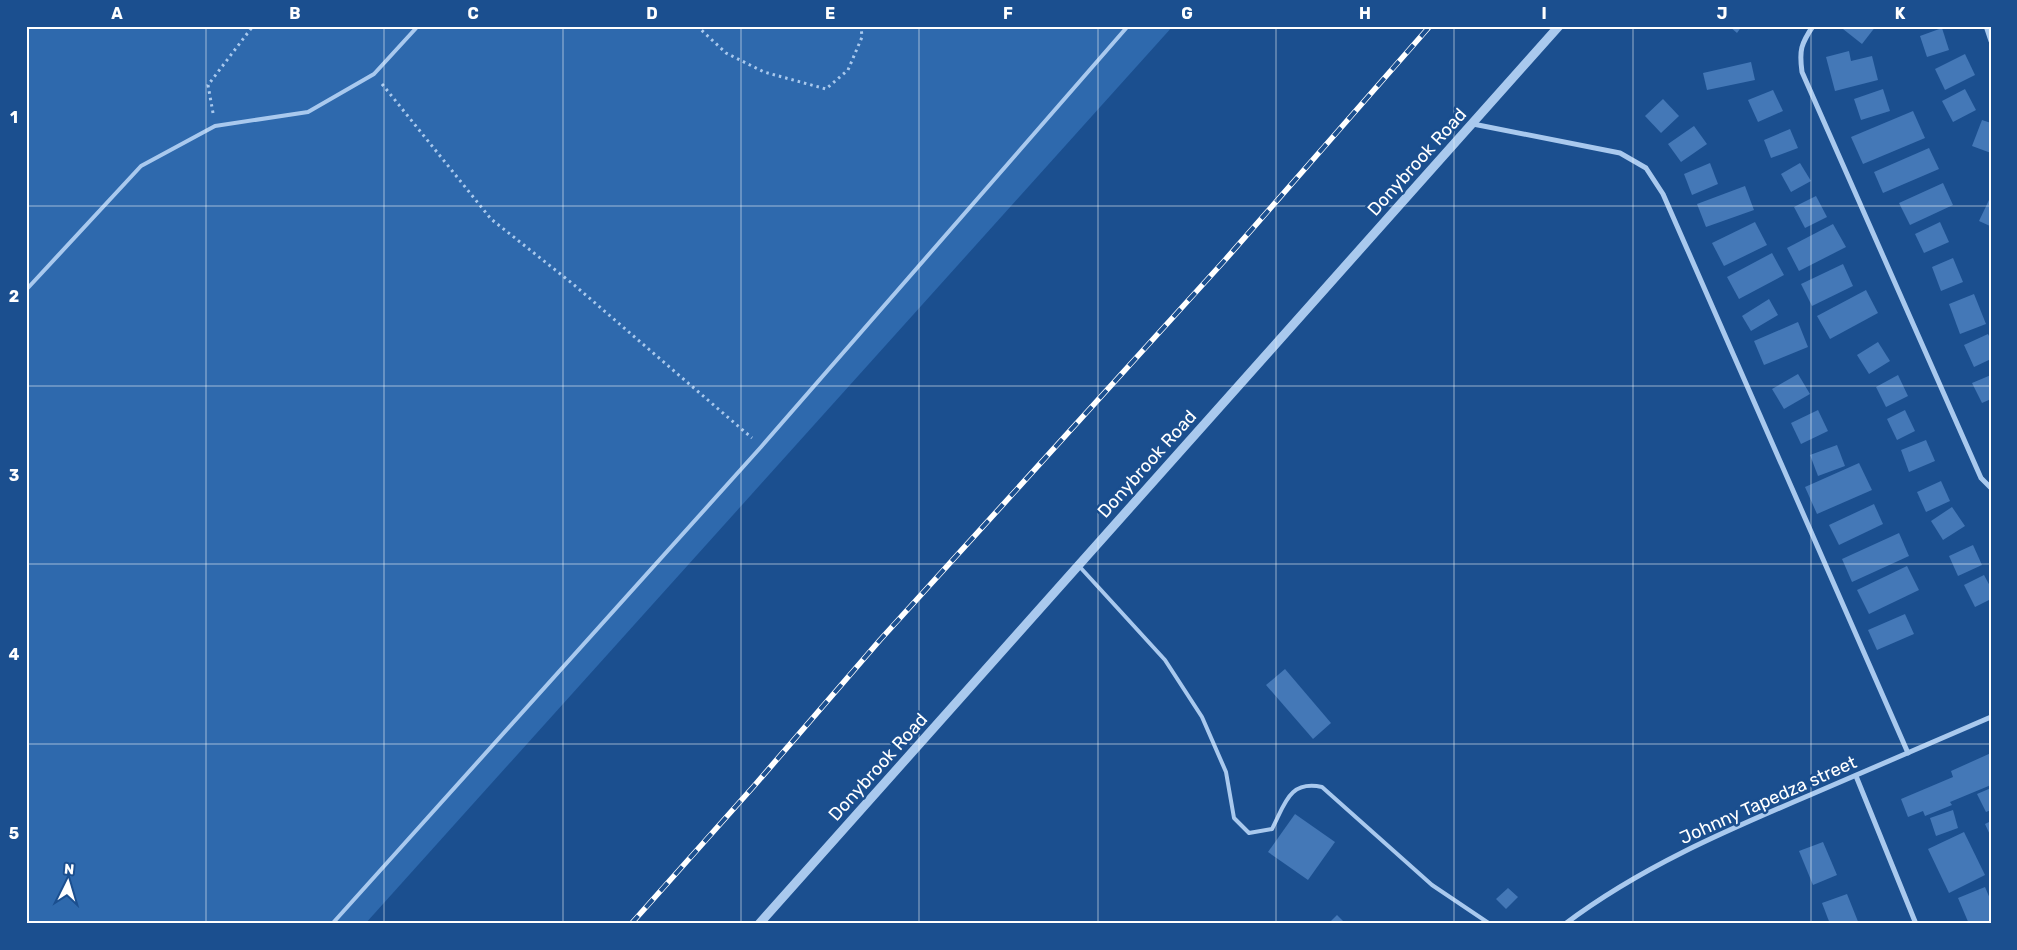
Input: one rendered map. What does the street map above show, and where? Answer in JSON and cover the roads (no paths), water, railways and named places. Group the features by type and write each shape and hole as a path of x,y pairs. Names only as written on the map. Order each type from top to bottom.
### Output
{"street":[{"name":"Donybrook Road","path":"759,924 1559,26"},
{"path":"1813,26 1803,42 1799,54 1802,72 1981,478 1991,488"},
{"path":"1986,26 1991,40"},
{"path":"1473,124 1620,153 1646,168 1663,194 1908,753"},
{"name":"Johnny Tapedza street","path":"1565,924 1595,901 1656,865 1756,818 1991,716"},
{"path":"1856,776 1916,924"}],"lane":[{"path":"26,290 141,166 215,126 308,112 374,74 418,26"},
{"path":"332,924 761,446 1128,26"},
{"path":"1079,566 1165,660 1202,717 1226,772 1234,818 1249,833 1272,829 1291,792 1309,784 1322,787 1432,885 1490,924"}],"railway":[{"path":"631,924 754,786 880,640 1225,260 1430,26"}]}
